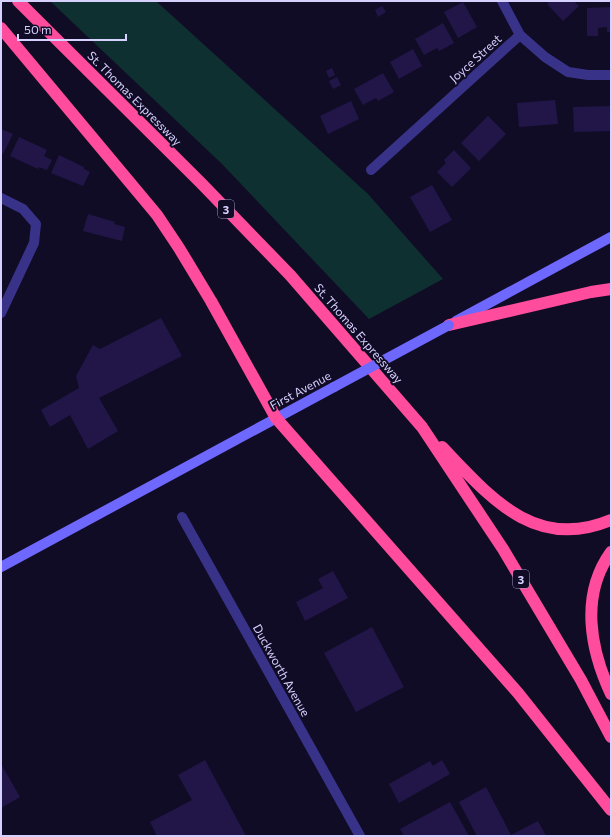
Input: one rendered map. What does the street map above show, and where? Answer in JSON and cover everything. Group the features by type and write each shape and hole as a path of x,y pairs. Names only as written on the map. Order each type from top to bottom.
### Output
{"highway":[{"name":"St. Thomas Expressway","path":"18,1 290,275 422,427 507,555 581,680 611,737"},
{"path":"1,28 161,222 211,300 276,418 518,693 611,810"},
{"path":"449,325 591,292 611,289"},
{"path":"422,427 497,503 521,518 544,527 570,530 595,527 611,520"},
{"path":"611,552 602,565 595,580 590,624 597,663 611,694"}],"main road":[{"name":"First Avenue","path":"1,566 611,237"}],"street":[{"path":"502,1 520,35"},
{"name":"Joyce Street","path":"371,170 520,35 545,58 568,72 588,75 611,75"},
{"path":"1,198 23,209 36,224 34,243 1,313"},
{"name":"Duckworth Avenue","path":"182,517 360,836"}],"green space":[{"path":"50,1 156,1 368,194 443,279 369,319 222,164"}],"building":[{"path":"550,1 574,1 579,6 563,21 547,4"},
{"path":"463,2 477,27 458,38 444,12"},
{"path":"382,6 386,12 378,17 375,10"},
{"path":"611,7 611,32 607,32 607,27 598,28 598,36 587,36 587,8"},
{"path":"443,23 454,43 439,51 437,48 424,55 415,39"},
{"path":"413,49 422,66 399,79 390,62"},
{"path":"332,68 335,75 329,78 326,71"},
{"path":"383,73 394,92 378,101 376,98 363,105 354,89"},
{"path":"337,77 341,85 333,89 329,81"},
{"path":"555,100 558,124 519,127 517,103"},
{"path":"351,101 359,119 328,134 320,116"},
{"path":"611,106 611,131 574,132 573,107"},
{"path":"488,116 506,134 479,161 461,143"},
{"path":"1,129 13,134 3,154 1,153"},
{"path":"19,137 47,150 44,156 52,160 47,170 39,167 38,169 10,156"},
{"path":"454,150 471,168 452,187 437,172 446,163 444,160"},
{"path":"59,155 84,167 84,169 90,172 83,186 51,173"},
{"path":"432,185 452,220 430,232 410,197"},
{"path":"88,214 115,222 114,224 125,227 122,241 83,231"},
{"path":"161,318 182,356 99,398 118,431 88,449 70,415 50,427 41,410 79,388 76,376 93,345 100,349"},
{"path":"333,571 348,598 305,621 296,602 323,588 318,579"},
{"path":"372,627 404,687 356,712 324,653"},
{"path":"205,760 246,836 157,836 150,822 192,800 178,775"},
{"path":"442,760 450,774 399,803 389,784 430,761 433,766"},
{"path":"1,764 20,797 1,808"},
{"path":"486,787 511,835 538,821 546,836 477,836 459,802"},
{"path":"450,802 469,836 404,836 400,829"}]}
